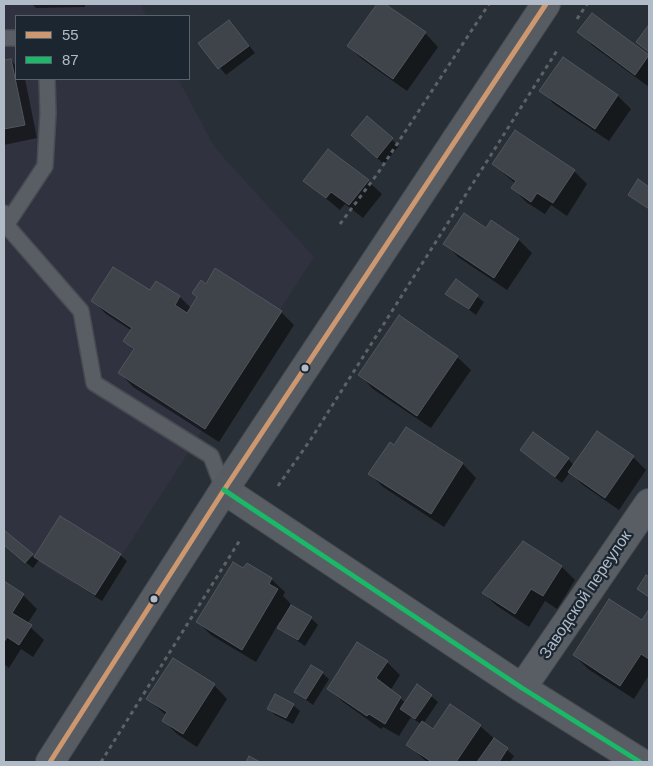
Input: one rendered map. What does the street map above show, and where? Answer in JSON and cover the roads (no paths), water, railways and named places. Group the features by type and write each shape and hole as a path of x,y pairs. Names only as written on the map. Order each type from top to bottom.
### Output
{"main road":[{"path":"50,762 224,490 546,4"}],"street":[{"path":"224,490 522,688 640,762"},
{"name":"Заводской переулок","path":"522,688 649,503"}],"lane":[{"path":"47,80 48,113 45,166 5,219 81,311 94,383 211,456 224,490"}]}
